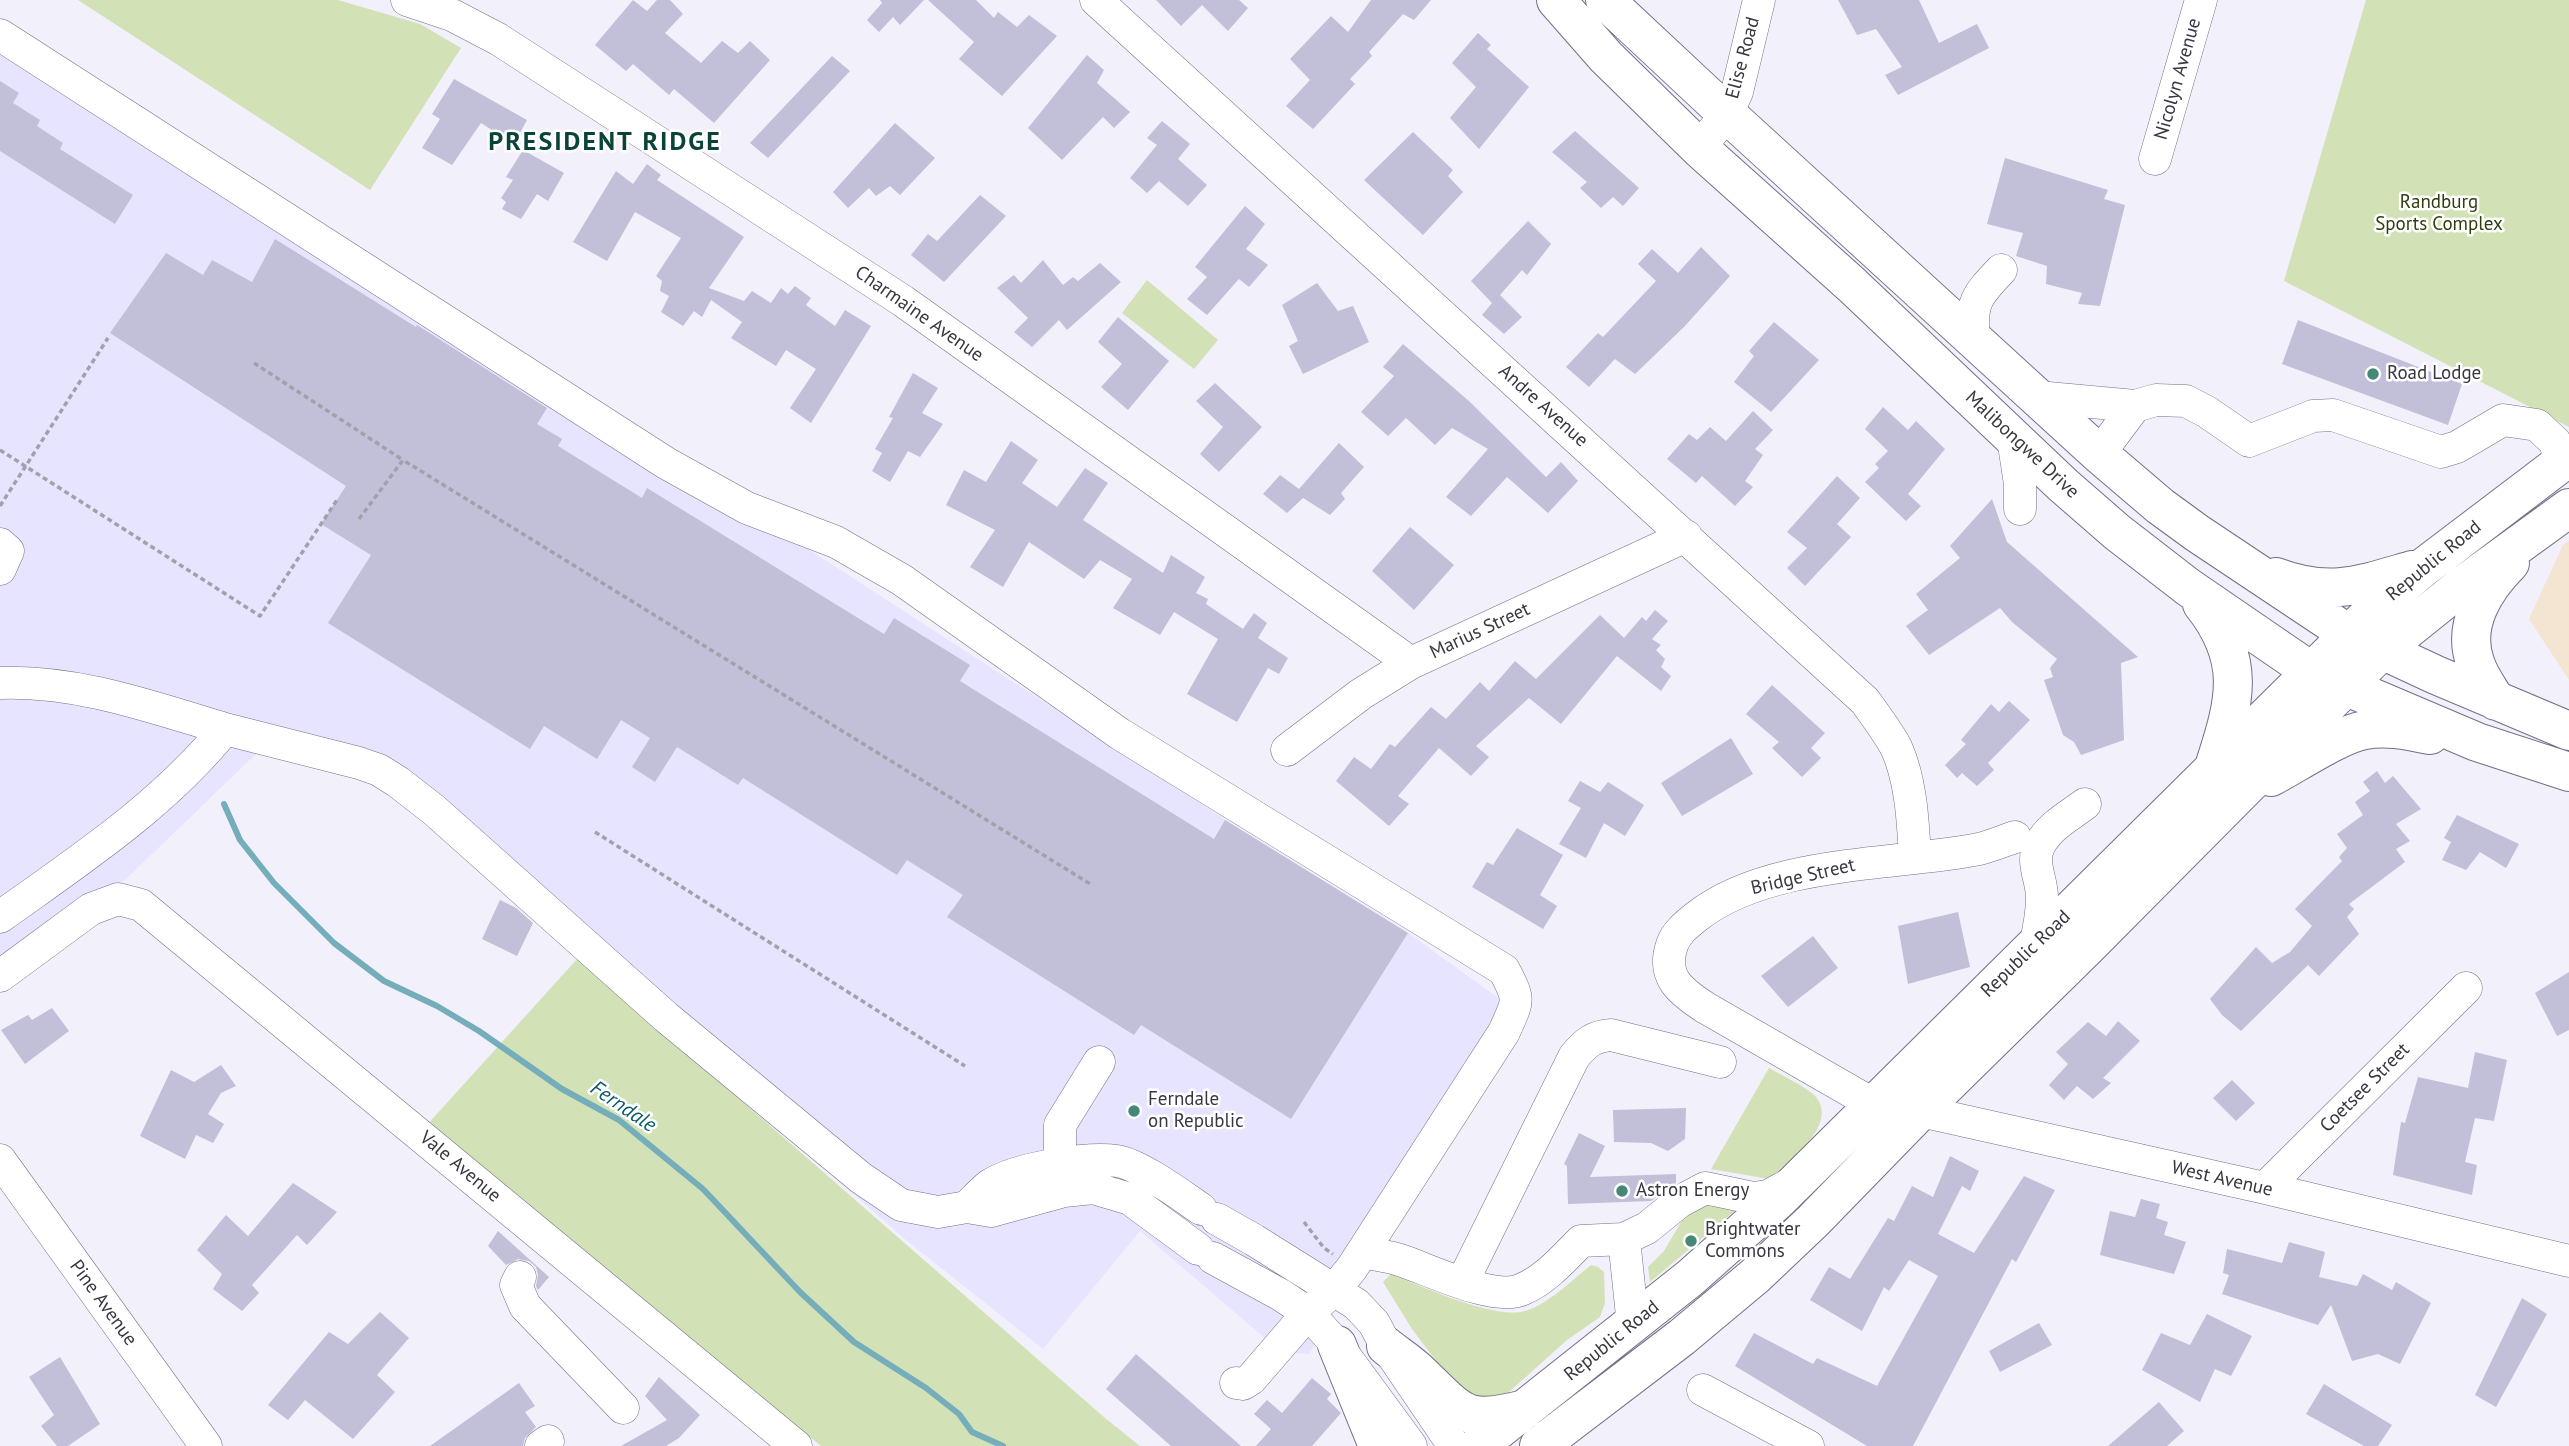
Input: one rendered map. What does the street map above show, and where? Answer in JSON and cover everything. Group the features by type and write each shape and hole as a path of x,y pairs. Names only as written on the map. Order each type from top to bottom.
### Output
{"main road":[{"name":"Malibongwe Drive","path":"1556,0 1606,57 1699,148 1852,285 2063,485 2117,532 2188,587 2329,679 2477,742 2569,772"},
{"path":"1605,0 2099,454 2160,506 2241,563 2366,643 2569,731"},
{"name":"Republic Road","path":"2366,643 2380,604 2424,567 2565,460"},
{"path":"2496,701 2474,662 2471,628 2476,611 2500,573 2564,511"},
{"name":"Republic Road","path":"1539,1446 1671,1346 1755,1276 1813,1221 1920,1111 2227,781 2366,643 2463,585 2564,511"},
{"path":"2241,563 2292,582 2318,588 2354,587 2424,567"},
{"path":"2188,587 2214,619 2232,660 2234,693 2228,724 2227,781 2364,730 2395,729 2477,742"},
{"name":"Republic Road","path":"1478,1446 1690,1278 1802,1177 2101,880 2227,781"},
{"path":"1337,1345 1378,1446"},
{"path":"1386,1346 1419,1372 1455,1408 1472,1415 1497,1416 1525,1409"}],"street":[{"name":"Charmaine Avenue","path":"407,0 452,15 498,39 902,301 1411,663"},
{"name":"Andre Avenue","path":"1096,0 1865,701 1896,749 1905,775 1914,827 1915,856"},
{"name":"Elise Road","path":"1699,148 1727,114 1737,92 1759,0"},
{"name":"Nicolyn Avenue","path":"2155,159 2201,0"},
{"path":"0,35 666,463 747,508 836,542 902,580 1120,734 1504,970 1516,992 1517,1002 1504,1032 1348,1253 1334,1290 1308,1313 1251,1379 1243,1384 1236,1382"},
{"path":"1934,302 1964,289 1985,270 1990,268 2001,271 1983,289 1975,303 1972,318 1974,338"},
{"path":"2037,397 2134,406 2157,400 2186,401 2249,441 2314,416 2333,415 2424,449 2441,452 2457,447 2503,420 2537,425 2555,442 2565,460"},
{"path":"2099,454 2134,406"},
{"name":"Marius Street","path":"1287,750 1361,694 1411,663 1686,536"},
{"path":"0,544 8,551 0,569"},
{"path":"0,683 37,682 119,699 359,763 389,775 434,810 666,1017 879,1192 901,1205 938,1212 967,1207 991,1211 1063,1191 1093,1188 1130,1199 1206,1253 1308,1313 1337,1345 1411,1446"},
{"path":"0,917 117,834 197,763 225,729"},
{"path":"2035,946 2041,920 2041,881 2035,866 2039,846 2054,827 2085,804"},
{"name":"Bridge Street","path":"1873,1104 1686,995 1673,979 1667,960 1674,939 1708,907 1745,891 1833,867 1981,848 2015,836"},
{"path":"2041,881 2053,890 2072,889 2101,880"},
{"name":"Vale Avenue","path":"0,976 92,909 118,899 141,905 158,917 535,1261 796,1446"},
{"name":"Coetsee Street","path":"2265,1188 2466,988"},
{"path":"1462,1283 1574,1057 1582,1046 1597,1036 1611,1035 1720,1062"},
{"path":"1060,1163 1059,1125 1099,1062"},
{"name":"West Avenue","path":"1873,1104 1920,1111 2265,1188 2569,1261"},
{"name":"Pine Avenue","path":"0,1160 206,1446"},
{"path":"967,1207 990,1185 1060,1163 1118,1161 1165,1184 1356,1304 1374,1323 1386,1346 1454,1446"},
{"path":"1348,1253 1397,1258 1462,1283 1504,1293 1521,1291 1547,1274 1581,1241 1624,1239 1647,1228 1679,1202 1705,1188 1753,1198 1768,1196 1802,1177"},
{"path":"1624,1239 1633,1325"},
{"path":"535,1261 516,1285 525,1306 622,1408"},
{"path":"1703,1390 1763,1435 1808,1446"}],"path":[{"path":"0,506 108,338"},
{"path":"254,363 403,460 1092,885"},
{"path":"0,450 260,616 337,500"},
{"path":"359,519 403,460"},
{"path":"595,832 965,1066"},
{"path":"1304,1222 1324,1248 1348,1253"}],"shaded area":[{"name":"Ferndale on Republic","path":"0,25 1226,820 1408,933 1522,1015 1362,1260 1309,1354 1281,1352 1140,1231 1043,1349 906,1240 597,970 424,803 336,772 258,752 126,879 0,963"},
{"path":"2569,541 2569,680 2529,619 2563,545"}],"green space":[{"path":"78,0 338,0 420,24 461,48 370,190"},
{"name":"Randburg Sports Complex","path":"2366,0 2569,0 2569,427 2284,281"},
{"path":"1147,280 1218,340 1194,369 1122,313"},
{"path":"578,958 1140,1446 821,1446 426,1126"},
{"path":"1769,1068 1816,1097 1821,1108 1821,1120 1816,1131 1798,1153 1769,1179 1711,1169"},
{"path":"1699,1205 1737,1209 1650,1282 1648,1267 1664,1251 1687,1212"},
{"path":"1591,1265 1604,1272 1605,1303 1600,1317 1567,1340 1500,1400 1483,1400 1455,1386 1412,1329 1383,1282 1391,1274 1438,1293 1495,1311 1525,1311 1543,1303"}],"building":[{"path":"633,0 647,11 657,0 670,0 683,14 665,33 701,63 722,41 738,53 750,41 770,60 714,123 674,89 669,95 633,64 626,71 595,45"},
{"path":"880,0 924,0 900,25 893,17 879,32 867,20 882,3"},
{"path":"928,0 976,0 994,18 998,12 1017,27 1029,15 1057,36 1002,96 959,59 974,42"},
{"path":"1156,0 1239,0 1248,8 1228,31 1202,5 1181,26"},
{"path":"1371,0 1431,0 1414,20 1403,14 1369,52 1372,56 1350,79 1355,84 1313,129 1286,106 1310,80 1290,59 1331,16 1348,32"},
{"path":"1838,0 1919,0 1939,43 1977,24 1989,48 1898,95 1885,75 1902,67 1876,29 1857,35"},
{"path":"1478,33 1491,45 1487,49 1529,87 1479,149 1450,118 1476,87 1452,63"},
{"path":"1087,55 1104,70 1097,83 1130,112 1114,128 1103,117 1062,160 1028,128"},
{"path":"832,56 850,71 768,158 750,143"},
{"path":"454,79 527,120 514,144 481,123 452,165 422,148 440,119 432,114"},
{"path":"0,81 19,93 13,103 40,120 37,126 63,143 60,149 133,195 115,224 0,151"},
{"path":"1162,121 1190,144 1178,159 1207,185 1188,206 1159,181 1147,193 1130,178 1157,145 1147,138"},
{"path":"895,123 935,158 900,195 890,186 876,196 869,188 848,208 833,192"},
{"path":"1575,131 1639,188 1623,206 1613,197 1601,208 1580,188 1587,182 1552,152"},
{"path":"1413,132 1453,170 1448,176 1463,192 1423,235 1364,180"},
{"path":"523,150 564,173 548,201 537,194 521,219 502,209 506,202 501,198 513,180 506,177"},
{"path":"2005,158 2108,190 2104,199 2125,205 2100,306 2078,304 2082,293 2046,284 2047,266 2016,256 2023,233 1987,224"},
{"path":"647,164 661,175 657,180 744,237 709,288 744,301 752,291 771,303 781,288 788,294 795,286 811,298 806,305 835,326 845,310 871,326 811,423 790,408 816,369 786,350 776,366 731,338 742,322 711,300 702,317 694,311 683,326 661,312 669,296 660,291 662,281 656,276 681,238 635,212 607,261 573,242 616,171 633,184"},
{"path":"980,195 1006,216 944,282 911,255 928,234 937,241"},
{"path":"1245,206 1265,224 1246,249 1268,265 1249,287 1239,279 1207,315 1187,299 1207,277 1195,267"},
{"path":"1528,221 1551,244 1527,275 1522,270 1500,295 1522,317 1504,334 1482,315 1492,303 1471,281"},
{"path":"275,239 547,408 537,424 562,439 558,446 642,498 647,488 884,634 894,618 970,665 960,681 1214,839 1225,820 1408,933 1291,1119 1141,1025 1134,1035 947,917 963,895 907,860 897,875 743,778 738,785 677,747 655,782 632,767 650,738 621,720 597,759 544,726 530,749 328,623 371,555 321,524 346,486 110,333 166,253 203,275 212,260 252,282"},
{"path":"1701,247 1730,276 1684,327 1635,374 1615,359 1589,387 1566,367 1598,333 1603,337 1656,281 1638,264 1652,249 1678,273"},
{"path":"1043,260 1063,285 1073,277 1078,281 1100,263 1121,282 1067,330 1059,320 1032,347 1014,332 1028,318 997,288 1014,275 1021,283"},
{"path":"1317,283 1338,311 1353,306 1369,342 1303,374 1289,346 1298,341 1282,305"},
{"path":"1118,317 1169,361 1128,410 1101,387 1122,364 1098,342"},
{"name":"Road Lodge","path":"2298,320 2462,384 2448,425 2282,364"},
{"path":"1774,322 1819,360 1771,412 1734,382 1754,356 1749,351"},
{"path":"1403,344 1470,402 1546,477 1561,462 1578,481 1548,513 1507,477 1471,516 1446,497 1488,449 1452,428 1435,445 1406,418 1388,436 1361,412 1394,376 1383,367"},
{"path":"913,373 938,388 922,413 943,424 920,457 908,451 890,482 872,471 882,453 875,449 893,418 889,417"},
{"path":"1215,383 1262,427 1219,472 1200,454 1223,427 1196,401"},
{"path":"1883,407 1908,430 1916,421 1945,449 1908,494 1921,506 1906,521 1865,482 1879,468 1875,464 1888,451 1865,429"},
{"path":"1753,411 1773,430 1755,449 1763,455 1745,481 1753,487 1735,506 1702,476 1696,483 1667,459 1689,434 1697,440 1710,427 1726,441"},
{"path":"1011,441 1038,460 1022,483 1057,507 1085,468 1108,483 1083,520 1163,573 1171,555 1205,577 1196,593 1208,599 1206,604 1243,629 1254,613 1267,623 1258,638 1288,658 1279,674 1268,668 1237,722 1187,694 1218,639 1174,612 1160,635 1113,608 1132,579 1100,560 1084,579 1029,542 1003,587 970,567 995,530 946,505 964,470 986,482"},
{"path":"1339,443 1364,467 1341,493 1345,499 1330,515 1303,498 1287,513 1263,494 1280,475 1299,489"},
{"path":"1837,476 1860,498 1837,524 1851,537 1805,586 1787,568 1807,548 1787,532"},
{"path":"1992,499 2007,542 2138,657 2121,663 2124,740 2081,755 2074,742 2063,735 2044,680 2053,677 2050,668 2057,659 2012,622 2000,608 1929,655 1906,626 1928,610 1916,594 1960,558 1950,546"},
{"path":"1410,527 1454,565 1414,610 1372,571"},
{"path":"1655,610 1668,621 1652,639 1661,645 1656,650 1665,659 1661,667 1671,676 1661,691 1617,656 1561,724 1529,698 1476,746 1489,757 1471,776 1439,748 1398,796 1409,804 1389,826 1336,781 1354,757 1371,769 1390,744 1395,747 1431,707 1446,719 1480,682 1489,691 1515,661 1536,679 1600,615 1624,638 1642,617 1646,621"},
{"path":"1772,685 1825,733 1811,748 1821,758 1802,777 1772,748 1779,742 1746,714"},
{"path":"2009,701 2030,720 1988,763 1994,770 1977,786 1962,773 1957,778 1945,765 1966,744 1961,740 1991,704 1999,712"},
{"path":"1731,738 1753,774 1682,816 1661,783"},
{"path":"2377,771 2385,783 2393,776 2421,809 2396,824 2410,841 2396,849 2405,862 2349,904 2354,909 2347,917 2359,934 2319,976 2308,965 2241,1031 2222,1015 2210,999 2256,947 2272,963 2290,952 2312,926 2295,909 2342,861 2339,857 2347,848 2337,834 2363,815 2355,802 2370,791 2363,782"},
{"path":"1580,781 1600,792 1608,782 1644,805 1625,836 1604,823 1586,858 1559,844 1581,808 1568,801"},
{"path":"2457,815 2519,844 2506,868 2480,852 2466,870 2442,860 2451,842 2444,838"},
{"path":"1517,828 1563,855 1540,895 1557,906 1543,929 1472,887 1487,862 1493,865"},
{"path":"500,900 516,908 533,923 517,956 482,939"},
{"path":"1958,912 1970,967 1908,984 1898,926"},
{"path":"1813,936 1838,968 1788,1007 1761,976"},
{"path":"2569,972 2569,1030 2557,1036 2535,993"},
{"path":"52,1008 69,1031 25,1064 1,1030 28,1015 32,1020"},
{"path":"2118,1021 2140,1041 2103,1078 2111,1083 2093,1099 2077,1086 2064,1100 2049,1085 2068,1064 2056,1052 2088,1022 2106,1036"},
{"path":"2475,1052 2507,1060 2494,1121 2475,1118 2465,1162 2477,1165 2472,1195 2393,1175 2401,1122 2405,1123 2418,1077 2468,1088"},
{"path":"221,1065 236,1086 221,1093 208,1114 224,1124 213,1143 196,1135 185,1159 140,1136 171,1070 194,1082"},
{"path":"2232,1080 2255,1103 2236,1121 2213,1098"},
{"path":"1686,1108 1685,1139 1668,1151 1651,1143 1614,1142 1613,1110"},
{"path":"1579,1133 1605,1146 1590,1177 1676,1174 1676,1183 1651,1201 1568,1204 1567,1166 1564,1164"},
{"path":"1950,1156 1979,1171 1970,1191 1962,1186 1938,1234 1974,1253 2024,1176 2055,1190 2016,1262 2012,1259 1913,1446 1867,1446 1735,1366 1754,1333 1813,1364 1817,1358 1877,1386 1938,1276 1909,1260 1889,1291 1884,1287 1862,1331 1810,1300 1829,1267 1850,1279 1888,1218 1894,1221 1912,1186 1933,1197"},
{"path":"293,1183 337,1212 307,1245 297,1235 252,1285 259,1293 242,1311 213,1289 222,1274 197,1250 226,1215 248,1236"},
{"path":"2141,1199 2160,1204 2156,1218 2168,1222 2164,1235 2186,1242 2174,1274 2100,1255 2110,1211 2135,1217"},
{"path":"498,1231 549,1277 538,1290 536,1267 529,1261 518,1259 506,1265 488,1246"},
{"path":"2289,1242 2325,1252 2319,1277 2357,1286 2363,1274 2392,1290 2396,1282 2431,1303 2400,1364 2378,1354 2352,1361 2331,1305 2318,1325 2222,1294 2229,1275 2223,1273 2227,1249 2282,1263"},
{"path":"2522,1298 2547,1314 2496,1407 2475,1395"},
{"path":"380,1312 409,1338 377,1375 395,1392 353,1439 305,1400 288,1420 268,1405 329,1332 348,1344"},
{"path":"2207,1314 2252,1336 2231,1376 2215,1369 2200,1402 2142,1370 2161,1333 2190,1345"},
{"path":"2039,1323 2052,1345 2000,1372 1989,1351"},
{"path":"1136,1354 1241,1446 1171,1446 1106,1389"},
{"path":"60,1357 100,1424 68,1446 57,1446 41,1426 54,1415 29,1377"},
{"path":"659,1377 700,1415 679,1438 666,1446 621,1446 667,1420 645,1396"},
{"path":"1312,1378 1331,1394 1327,1399 1341,1413 1312,1446 1256,1446 1271,1429 1254,1414 1267,1400 1282,1413"},
{"path":"519,1383 535,1406 525,1412 536,1427 525,1438 523,1446 430,1446"},
{"path":"2324,1384 2392,1425 2378,1446 2364,1446 2306,1414"},
{"path":"2159,1402 2184,1431 2167,1446 2108,1446"}],"waterway":[{"name":"Ferndale","path":"224,804 240,840 274,883 334,943 384,981 437,1006 479,1031 562,1089 619,1120 703,1189 800,1292 854,1342 926,1388 959,1414 972,1432 1003,1446"}],"place":[{"name":"Road Lodge","path":"2373,374"},
{"name":"Ferndale on Republic","path":"1134,1111"},
{"name":"Astron Energy","path":"1622,1191"},
{"name":"Brightwater Commons","path":"1691,1241"}],"district":[{"name":"PRESIDENT RIDGE","path":"605,143"}]}
